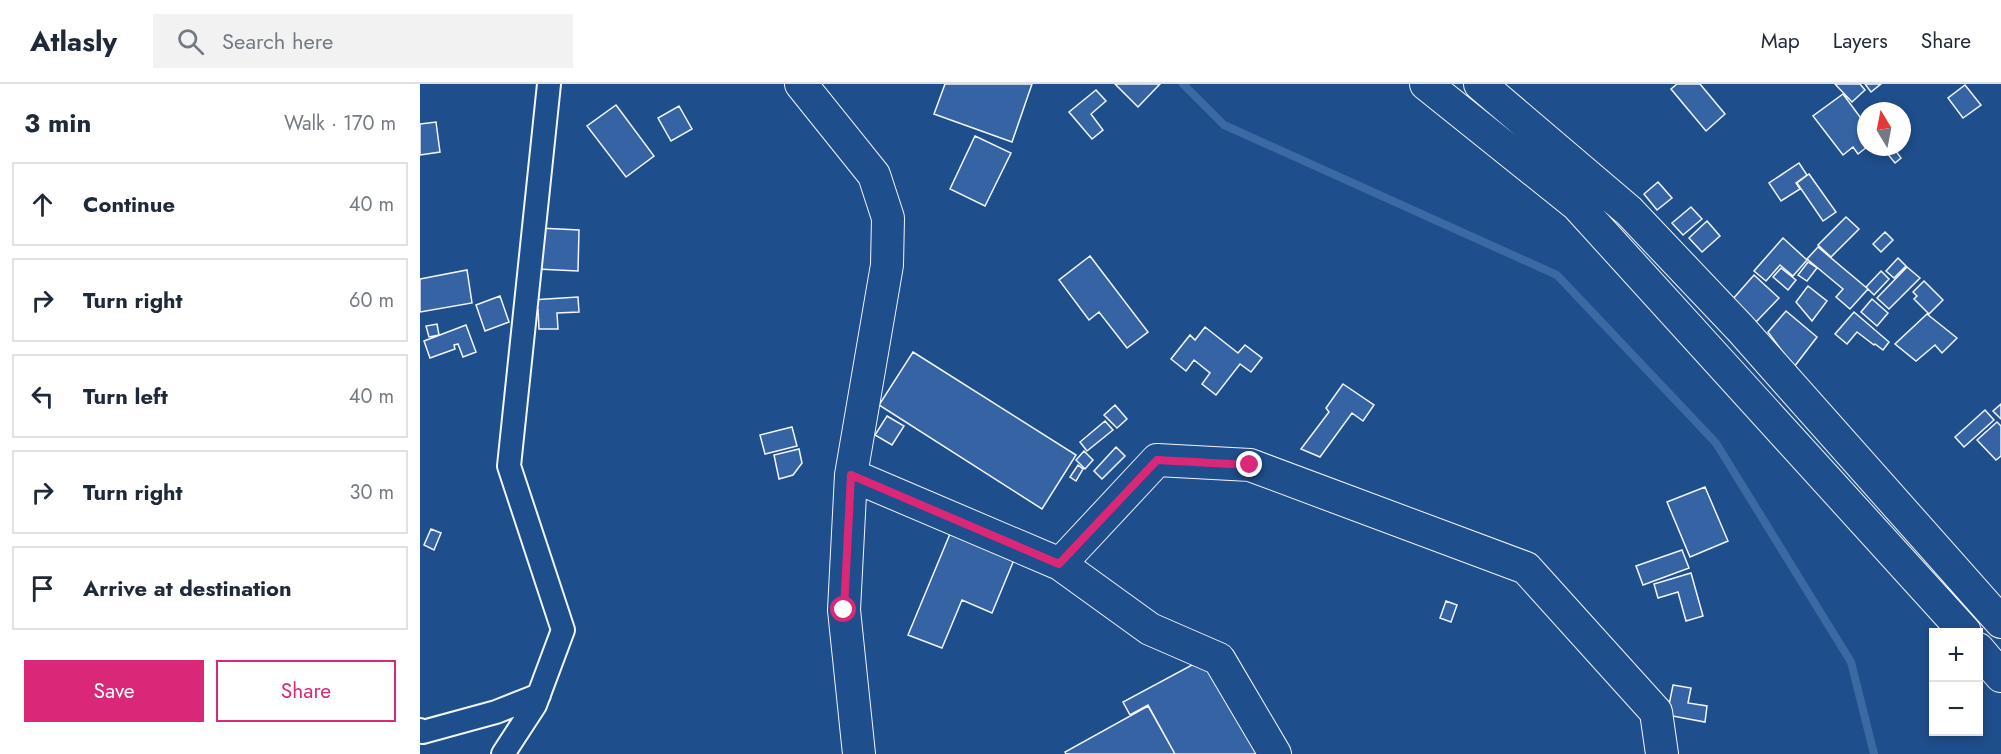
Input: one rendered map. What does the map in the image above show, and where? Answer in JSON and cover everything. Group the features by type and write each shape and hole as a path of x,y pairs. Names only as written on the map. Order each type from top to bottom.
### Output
{"street":[{"path":"503,754 535,705 563,630 509,466 549,84"},
{"path":"801,84 874,175 888,218 887,266 851,475 844,610 859,754"},
{"path":"1426,84 1577,205 1960,628"},
{"path":"1480,84 1629,211 1740,328 2001,622"},
{"path":"1059,564 1157,460 1250,465 1526,568 1656,712 1662,754"},
{"path":"851,475 1059,564 1150,629 1219,659 1275,754"},
{"path":"1983,655 2001,676"},
{"path":"420,730 423,732 496,712 539,695"}],"building":[{"path":"945,84 1032,84 1012,142 934,114"},
{"path":"1115,84 1160,84 1138,107"},
{"path":"1677,84 1700,84 1725,114 1706,131 1671,89"},
{"path":"1835,84 1860,84 1865,90 1852,102"},
{"path":"1865,84 1881,84 1871,92"},
{"path":"1965,85 1981,105 1963,118 1948,98"},
{"path":"1096,90 1106,101 1091,114 1103,130 1092,139 1069,112"},
{"path":"1843,94 1857,113 1857,153 1853,147 1843,155 1813,116"},
{"path":"616,105 654,156 626,177 587,126"},
{"path":"679,106 692,129 671,141 658,118"},
{"path":"436,122 440,152 420,155 420,124"},
{"path":"975,136 1011,153 985,206 950,189"},
{"path":"1889,156 1900,156 1901,158 1895,163"},
{"path":"1799,163 1807,175 1796,183 1800,189 1781,201 1769,183"},
{"path":"1809,174 1836,212 1823,221 1797,183"},
{"path":"1658,182 1672,198 1657,210 1644,194"},
{"path":"1691,207 1702,219 1683,235 1672,223"},
{"path":"1846,217 1859,229 1831,257 1818,245"},
{"path":"1707,221 1720,236 1702,252 1689,238"},
{"path":"539,228 579,230 578,271 537,269"},
{"path":"1885,232 1893,240 1881,252 1873,244"},
{"path":"1783,238 1807,260 1793,276 1780,265 1766,281 1754,271"},
{"path":"1818,247 1868,289 1850,309 1836,297 1843,289 1807,259"},
{"path":"1090,256 1148,332 1127,348 1099,312 1089,320 1059,280"},
{"path":"1898,258 1906,266 1894,278 1886,271"},
{"path":"1808,262 1817,268 1807,281 1798,275"},
{"path":"1907,267 1920,278 1889,309 1877,298"},
{"path":"1781,268 1796,280 1788,290 1773,277"},
{"path":"467,270 472,303 420,312 420,279"},
{"path":"1881,271 1889,279 1874,295 1866,287"},
{"path":"1754,275 1779,298 1756,322 1732,300"},
{"path":"1924,281 1943,300 1929,314 1914,299 1917,296 1913,292"},
{"path":"1808,286 1827,301 1812,321 1796,302"},
{"path":"500,296 509,322 485,331 476,305"},
{"path":"578,297 579,312 557,313 558,329 539,329 538,310 532,311 531,300"},
{"path":"1872,299 1888,313 1877,326 1861,312"},
{"path":"1786,311 1817,337 1794,367 1768,332"},
{"path":"1854,312 1889,342 1883,350 1857,332 1847,344 1835,334"},
{"path":"1927,314 1957,338 1942,353 1935,345 1916,361 1895,344"},
{"path":"437,324 439,335 429,337 426,326"},
{"path":"466,325 476,352 463,357 458,344 454,345 455,349 430,358 424,341"},
{"path":"1205,327 1238,353 1245,345 1262,358 1251,372 1240,364 1216,395 1202,384 1210,373 1194,360 1186,371 1171,359 1190,335 1195,340"},
{"path":"913,352 1076,455 1042,509 879,405"},
{"path":"1343,384 1374,405 1363,421 1352,413 1320,457 1301,449 1329,412 1326,408"},
{"path":"2001,404 2001,419 1993,411"},
{"path":"1115,405 1127,419 1117,428 1104,415"},
{"path":"1985,410 1994,420 1964,447 1955,437"},
{"path":"887,416 904,426 892,445 875,435"},
{"path":"1105,421 1113,430 1087,451 1080,442"},
{"path":"1997,422 2001,426 2001,456 1996,460 1977,440"},
{"path":"792,427 797,446 765,454 760,435"},
{"path":"1116,447 1125,456 1102,479 1094,471"},
{"path":"799,449 802,463 793,475 779,479 774,455"},
{"path":"1084,451 1093,460 1085,469 1076,460"},
{"path":"1078,465 1083,469 1076,481 1070,477"},
{"path":"1705,487 1728,541 1690,557 1667,502"},
{"path":"431,529 441,533 434,550 424,545"},
{"path":"952,529 1016,555 992,613 962,600 942,648 908,635"},
{"path":"1682,550 1689,568 1643,585 1636,566"},
{"path":"1691,573 1703,616 1686,621 1678,592 1658,598 1654,584"},
{"path":"1446,601 1457,605 1451,622 1440,618"},
{"path":"1205,658 1257,754 1175,754 1148,705 1130,715 1123,702"},
{"path":"1673,685 1691,688 1688,703 1707,706 1705,722 1667,715"},
{"path":"1148,706 1175,754 1066,754 1065,752"}],"waterway":[{"path":"1183,84 1224,125 1557,275 1716,443 1851,662 1874,754"}],"route":[{"path":"844,610 851,475 1059,564 1157,460 1250,465"}]}
